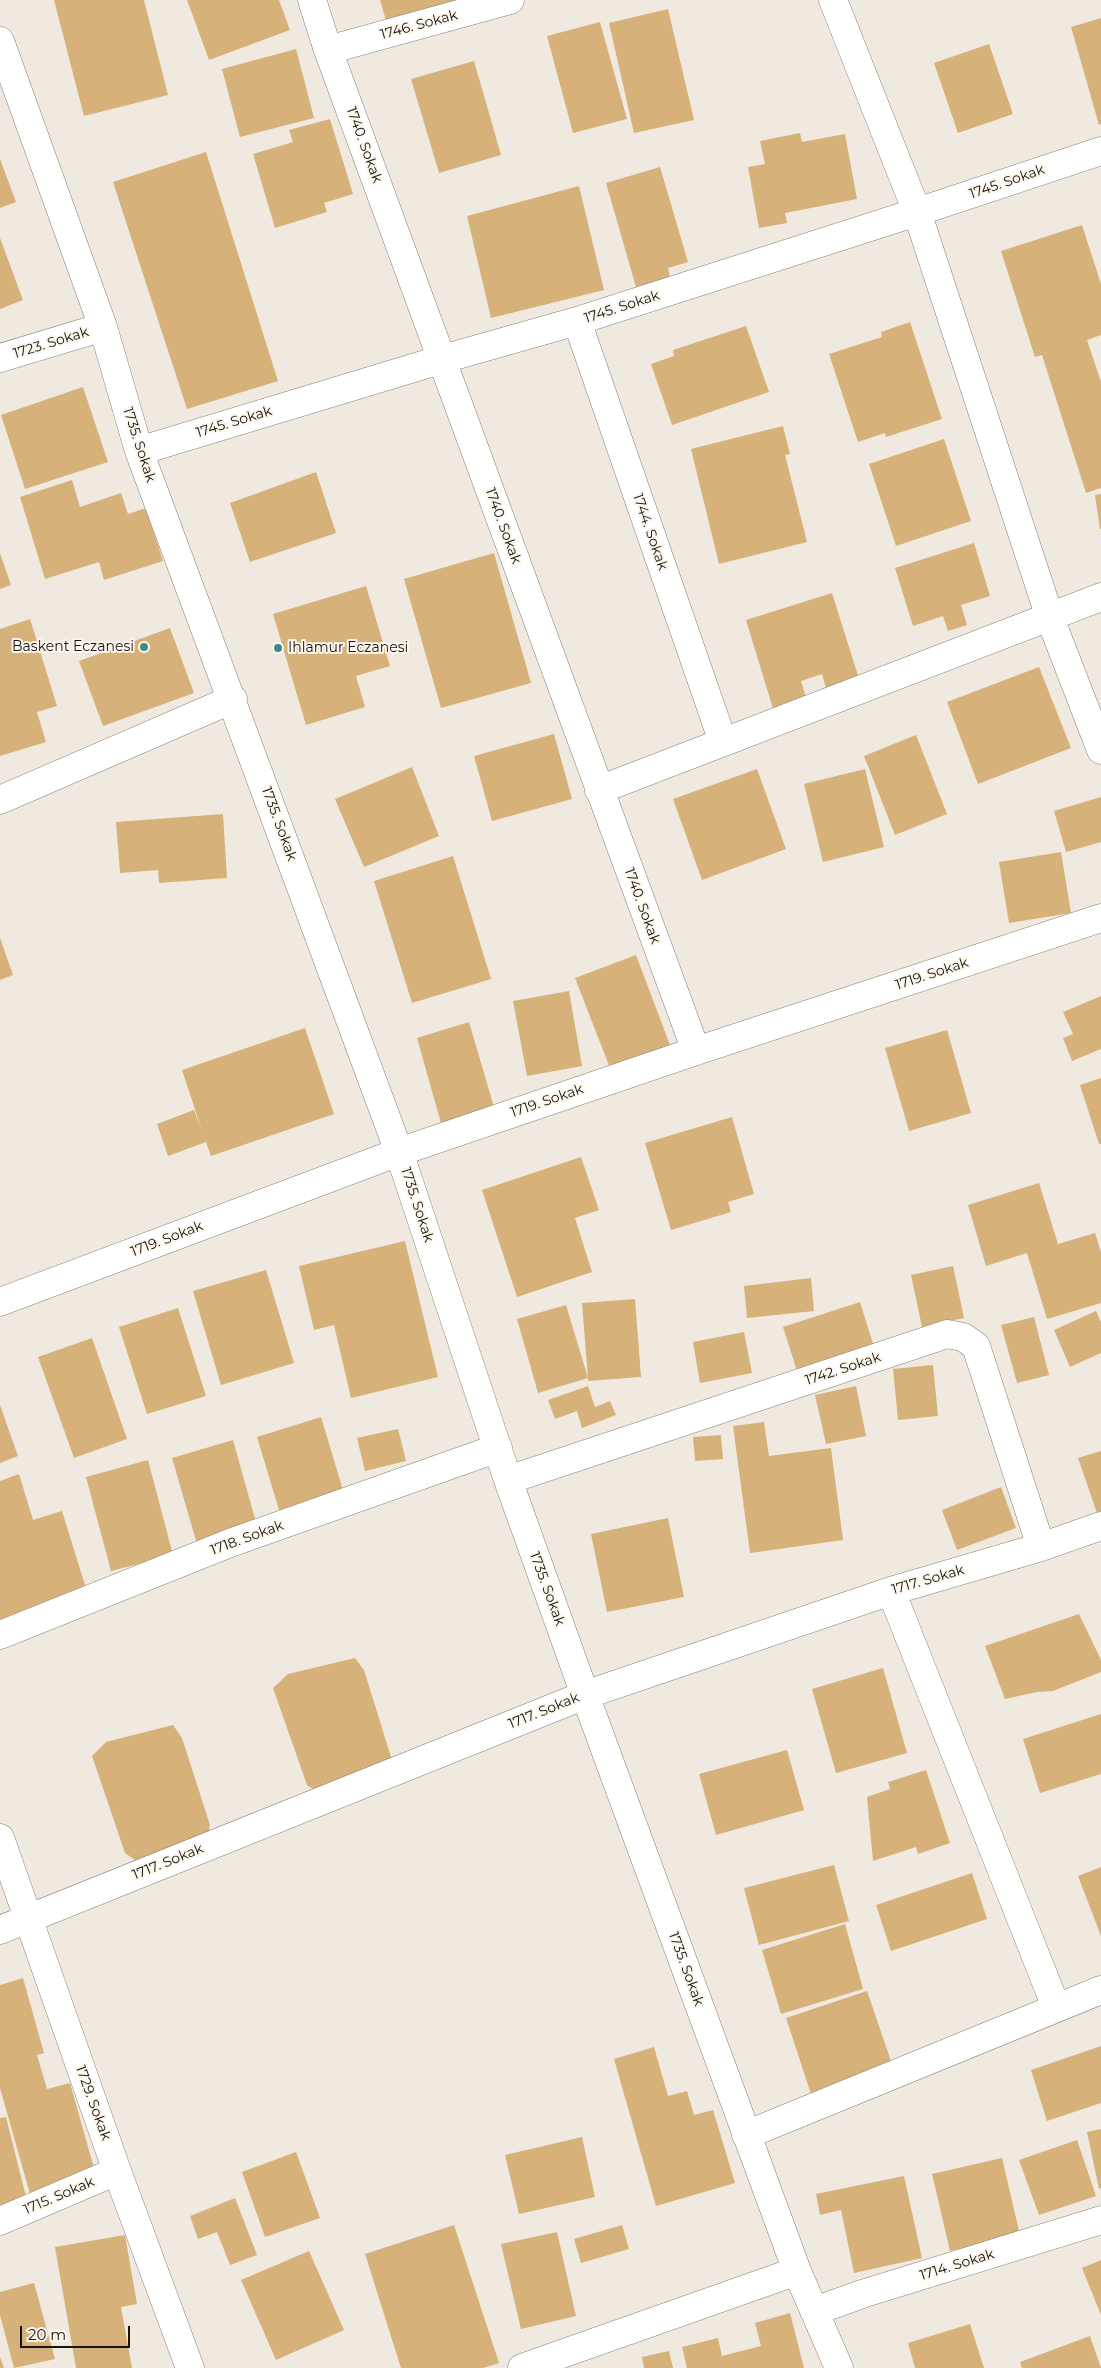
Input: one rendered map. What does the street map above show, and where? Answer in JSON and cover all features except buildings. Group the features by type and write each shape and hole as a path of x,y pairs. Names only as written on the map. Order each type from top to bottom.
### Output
{"street":[{"name":"1740. Sokak","path":"312,0 328,50 443,358 599,790 696,1051"},
{"name":"1746. Sokak","path":"328,50 510,0"},
{"path":"833,0 917,212 1050,618 1101,750"},
{"name":"1735. Sokak","path":"0,41 103,327 139,451 233,699 399,1152 508,1480 585,1695 797,2271 839,2368"},
{"name":"1745. Sokak","path":"139,451 443,358 577,321 1101,151"},
{"name":"1744. Sokak","path":"577,321 722,742"},
{"name":"1723. Sokak","path":"0,358 103,327"},
{"path":"599,790 1101,597"},
{"path":"0,800 233,699"},
{"name":"1719. Sokak","path":"0,1302 399,1152 696,1051 1101,918"},
{"name":"1742. Sokak","path":"508,1480 947,1334 963,1337 976,1346 1041,1547"},
{"name":"1718. Sokak","path":"0,1635 230,1543 498,1448"},
{"name":"1717. Sokak","path":"0,1930 585,1695 891,1591 1041,1547 1101,1526"},
{"path":"891,1591 1056,2007"},
{"name":"1729. Sokak","path":"0,1838 117,2171 190,2368"},
{"path":"746,2135 1101,1990"},
{"name":"1715. Sokak","path":"0,2222 117,2171"},
{"name":"1714. Sokak","path":"815,2311 862,2294 1101,2220"},
{"path":"522,2368 797,2271"}],"place":[{"name":"Baskent Eczanesi","path":"144,647"},
{"name":"Ihlamur Eczanesi","path":"278,648"}]}
